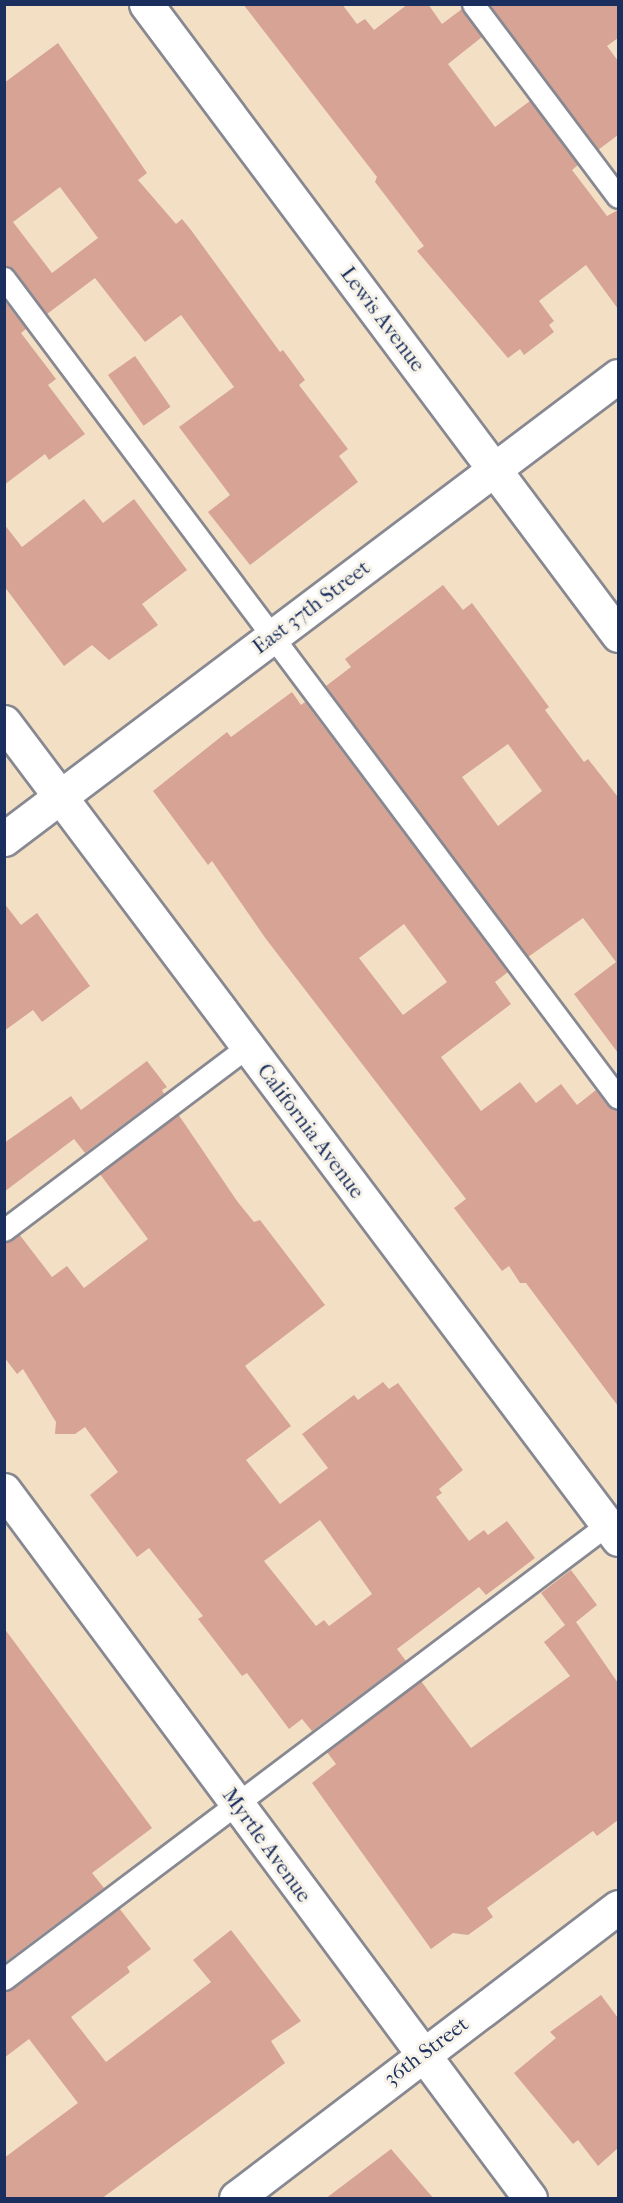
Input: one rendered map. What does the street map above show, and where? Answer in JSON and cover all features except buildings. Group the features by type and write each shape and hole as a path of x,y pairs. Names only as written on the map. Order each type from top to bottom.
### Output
{"street":[{"name":"Lewis Avenue","path":"146,4 618,635"},
{"name":"East 37th Street","path":"4,839 618,376"},
{"name":"California Avenue","path":"4,722 613,1532"},
{"name":"Myrtle Avenue","path":"4,1491 530,2199"},
{"name":"36th Street","path":"236,2199 421,2055 615,1916"}],"lane":[{"path":"473,4 618,197"},
{"path":"4,278 618,1098"},
{"path":"4,1230 248,1047"},
{"path":"4,1979 236,1802 613,1532"}]}
